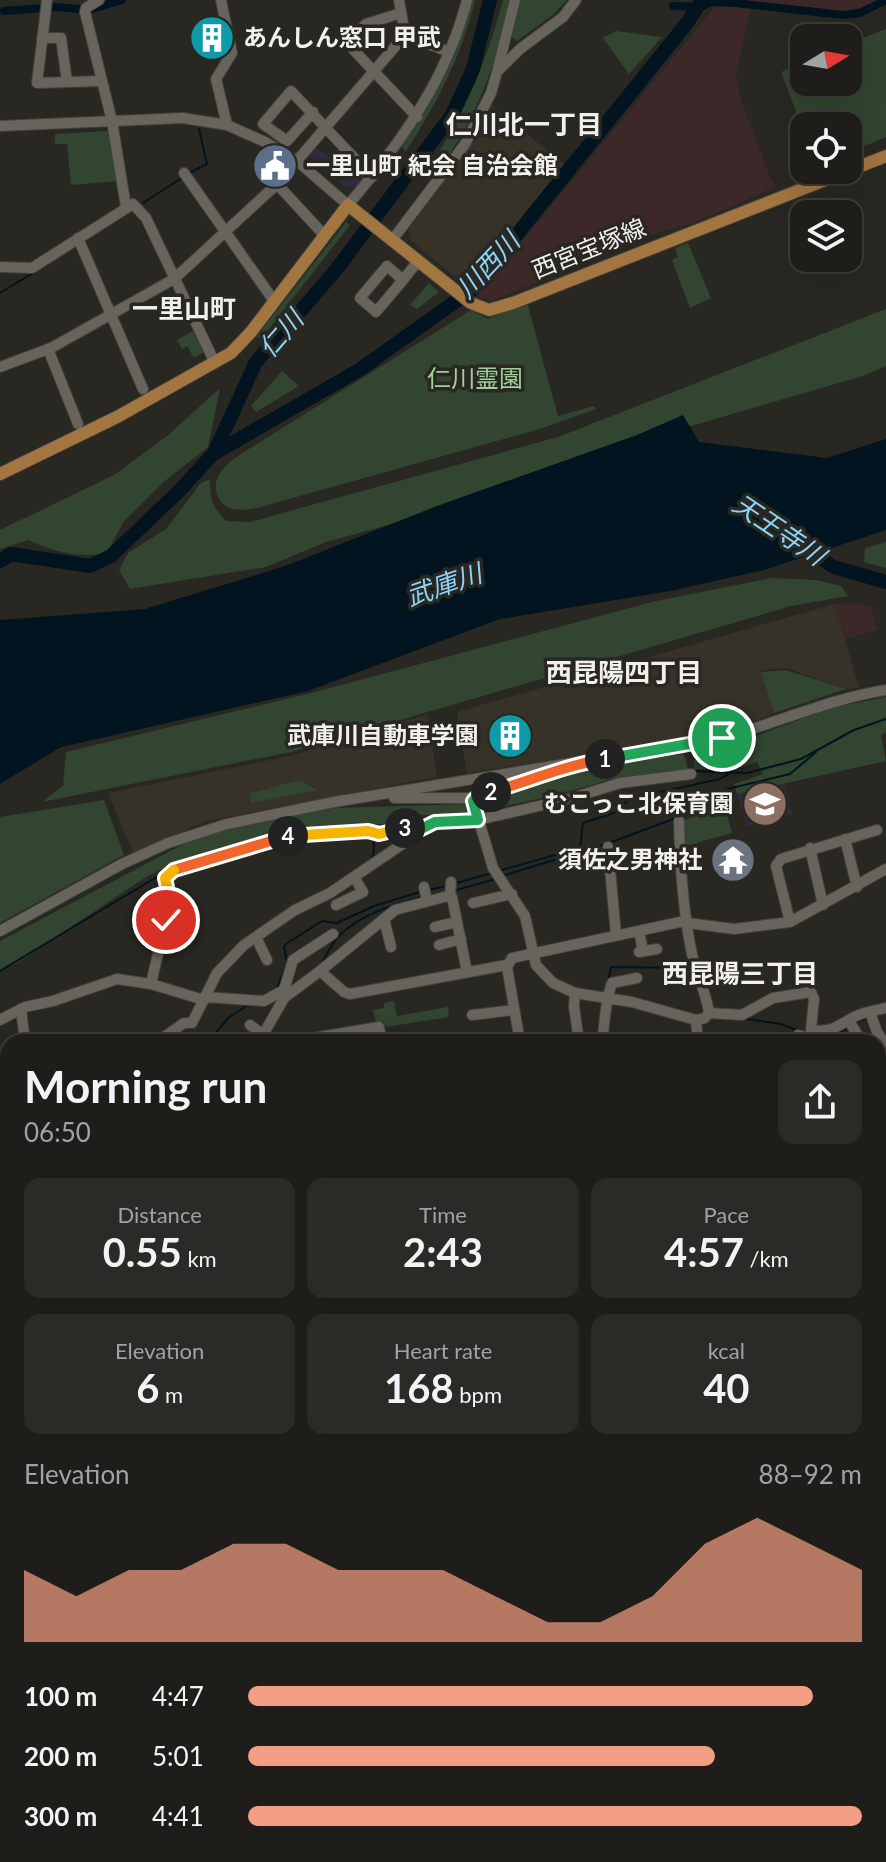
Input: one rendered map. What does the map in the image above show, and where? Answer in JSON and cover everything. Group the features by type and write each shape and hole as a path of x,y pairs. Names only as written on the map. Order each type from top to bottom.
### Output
{"main road":[{"name":"西宮宝塚線","path":"350,206 471,303 489,310 886,156"},
{"path":"0,474 81,436 215,363 241,344 350,206"}],"street":[{"path":"47,0 37,83 102,81"},
{"path":"99,0 85,12 112,121 126,207"},
{"path":"221,0 232,53 216,79 227,125"},
{"path":"399,0 405,35"},
{"path":"0,126 183,118 227,125 254,136 297,161 350,206 417,117 449,52 467,0"},
{"path":"392,238 465,144 486,104 515,0"},
{"path":"497,72 520,49 563,17 576,0"},
{"path":"401,13 366,24 348,44 417,117"},
{"path":"405,35 449,52"},
{"path":"0,367 48,349 174,279 277,184 405,35"},
{"path":"42,38 61,38 67,82"},
{"path":"506,40 509,46 520,49"},
{"path":"313,112 287,141 263,124 291,91 313,112 372,177"},
{"path":"184,173 274,301"},
{"path":"277,184 325,236"},
{"path":"0,267 32,268 133,204 146,218 215,363"},
{"path":"78,238 143,389"},
{"path":"403,280 387,266 360,298 376,312 403,280 418,261"},
{"path":"48,349 78,424"},
{"path":"0,931 122,864 168,843 227,824 368,797 722,738 754,730 826,702 886,690"},
{"path":"476,812 478,795 569,769 582,762"},
{"path":"151,984 171,906 165,878 169,872 192,863 287,836 419,828 476,812 569,799 620,783 691,774"},
{"path":"368,797 469,798 493,868 525,916 536,965 553,983 575,993 632,1002 696,1020 705,1018 709,1013"},
{"path":"679,821 680,871 687,922 694,962 709,1013"},
{"path":"170,1034 188,1023 226,961 295,910 354,877 419,828"},
{"path":"790,922 776,866 781,859 877,830"},
{"path":"845,839 857,887"},
{"path":"608,847 616,935"},
{"path":"810,848 823,905"},
{"path":"597,869 610,868"},
{"path":"518,1034 507,965 512,958 687,922 734,929 790,922 886,869"},
{"path":"336,905 363,892 354,877"},
{"path":"451,882 450,897 467,972"},
{"path":"424,887 426,900"},
{"path":"473,903 512,894"},
{"path":"0,1020 21,1009 117,979 151,984 202,998 259,1000 281,996 320,971 399,908 450,897"},
{"path":"384,919 391,947"},
{"path":"435,927 457,922"},
{"path":"639,931 640,952 657,949"},
{"path":"258,1032 284,990 293,960 333,934"},
{"path":"256,937 267,960"},
{"path":"439,945 461,939"},
{"path":"320,971 350,994 507,965"},
{"path":"603,1034 608,1008 606,999 612,983 637,978"},
{"path":"702,982 734,980"},
{"path":"709,1013 742,1015 773,998 811,992 814,999 810,1034"},
{"path":"575,993 578,1034"},
{"path":"811,1030 824,1032 886,1008"},
{"path":"21,1009 24,1034"},
{"path":"472,1015 514,1010"},
{"path":"872,1015 881,1034"},
{"path":"696,1020 697,1034"},
{"path":"849,1021 857,1034"},
{"path":"337,1034 379,1027 380,1034"}],"shaded area":[{"path":"715,0 877,0 850,12 752,1 736,75 740,97 772,182 778,186 693,223 661,231 491,301 477,296 714,8"},
{"path":"492,105 565,165 469,288 411,241 408,230 467,149"},
{"path":"339,146 366,175 358,186 346,188 309,156 316,148 330,158"},
{"path":"853,603 871,607 878,630 846,639 835,604"},
{"name":"武庫川自動車学園","path":"835,604 859,688 846,689 786,668 761,670 774,713 749,724 708,735 467,773 457,712"},
{"path":"428,714 437,777 206,821 133,853 108,793 289,756"},
{"name":"むこっこ北保育園","path":"784,782 792,814 747,827 737,794"}],"green space":[{"path":"470,0 475,0 456,60 406,151 402,147 444,75"},
{"path":"503,0 512,0 483,91 463,132 436,174 429,167 474,86"},
{"path":"518,0 567,0 554,14 517,41 511,36"},
{"path":"886,29 886,137 862,147 862,112 796,112 790,96 862,96 862,38"},
{"path":"616,31 662,37 629,74 603,38"},
{"path":"790,68 790,95 781,72"},
{"path":"108,131 117,181 71,185 67,144 55,144 55,134"},
{"path":"346,222 350,225 261,339 257,336"},
{"path":"688,243 711,298 690,308 672,260 678,257 675,248"},
{"path":"429,283 439,292 417,309 410,305"},
{"name":"仁川霊園","path":"527,302 558,416 594,406 596,409 540,429 257,508 232,509 219,499 217,478 228,464 244,452 471,310 488,319"},
{"path":"886,309 886,366 863,376 684,428 520,489 326,542 266,567 130,589 119,570 128,553 166,529 201,483 210,479 213,502 221,516 226,521 250,522 558,437"},
{"path":"193,331 204,352 194,358 187,346 182,349 177,340"},
{"path":"282,371 299,386 256,412 251,406"},
{"path":"220,388 208,447 166,480 124,521 107,553 66,553 28,540 0,549 0,530 114,475 167,436"},
{"path":"886,542 886,568 864,562 865,548"},
{"path":"772,578 816,580 841,586 848,596 791,606 291,752 42,802 63,786 66,752 311,693 656,601"},
{"path":"786,670 846,689 774,713 761,672"},
{"path":"886,697 886,733 881,735 886,761 737,794 734,784 763,774 757,762 731,770 695,769 693,760 830,708"},
{"path":"684,754 688,769 621,777 467,815 417,815 384,824 289,829 180,861 146,877 17,963 0,970 0,941 193,839 225,828 337,808 465,804 583,772 640,759"},
{"path":"300,780 317,790 250,803 251,793"},
{"path":"723,799 732,833 683,847 684,821"},
{"path":"104,800 124,855 0,923 0,817"},
{"path":"394,1001 397,1016 448,1007 449,1017 386,1027 384,1022 376,1023 373,1010 384,1008 384,1003"}],"water":[{"name":"武庫川","path":"683,415 699,442 827,458 886,439 886,530 764,570 670,591 500,619 308,691 61,747 0,784 0,620 145,609 285,566"}],"waterway":[{"path":"4,11 56,7 89,10 122,0"},
{"name":"仁川","path":"0,561 11,554 90,566 111,556 214,453 256,362 336,270 452,115 473,69 490,0"},
{"name":"川西川","path":"215,453 359,370 473,289 687,23 702,0"},
{"path":"673,6 735,3 843,15 860,13 886,0"},
{"path":"191,172 207,164 199,129"},
{"path":"143,203 180,179"},
{"path":"0,293 33,273"},
{"name":"天王寺川","path":"799,544 834,567 886,582"},
{"path":"694,771 747,773 801,759 854,730 886,719"},
{"path":"609,843 689,813 723,790 790,774 816,752"},
{"path":"498,871 580,848 583,823 614,813 629,799 720,779 728,774"},
{"path":"588,788 612,780"},
{"path":"373,828 430,819"},
{"path":"372,860 373,835"},
{"path":"502,876 603,845"},
{"path":"0,971 165,872"},
{"path":"456,883 492,873"},
{"path":"456,890 496,879"},
{"path":"429,890 446,886"},
{"path":"287,962 286,944 322,921 337,923 374,906 423,891"},
{"path":"429,895 442,893"},
{"path":"322,963 336,939 347,928 367,916 422,897"},
{"path":"608,982 611,967 689,968"},
{"path":"277,988 285,968"},
{"path":"215,1034 228,1018 248,1005"},
{"path":"857,1022 869,1017"},
{"path":"747,1019 781,1024 799,1031"},
{"path":"834,1034 848,1028"}],"place":[{"name":"あんしん窓口 甲武","path":"212,38"},
{"name":"一里山町 紀会 自治会館","path":"275,166"},
{"name":"武庫川自動車学園","path":"510,736"},
{"name":"むこっこ北保育園","path":"765,804"},
{"name":"須佐之男神社","path":"733,860"}],"district":[{"name":"仁川北一丁目","path":"524,125"},
{"name":"一里山町","path":"184,309"},
{"name":"西昆陽四丁目","path":"624,673"},
{"name":"西昆陽三丁目","path":"740,974"}],"route":[{"path":"166,920 171,906 166,875 192,863 294,835 368,831 379,834 416,826 421,829 435,822 478,820 473,801 478,795 569,769 582,762 722,738"}]}
